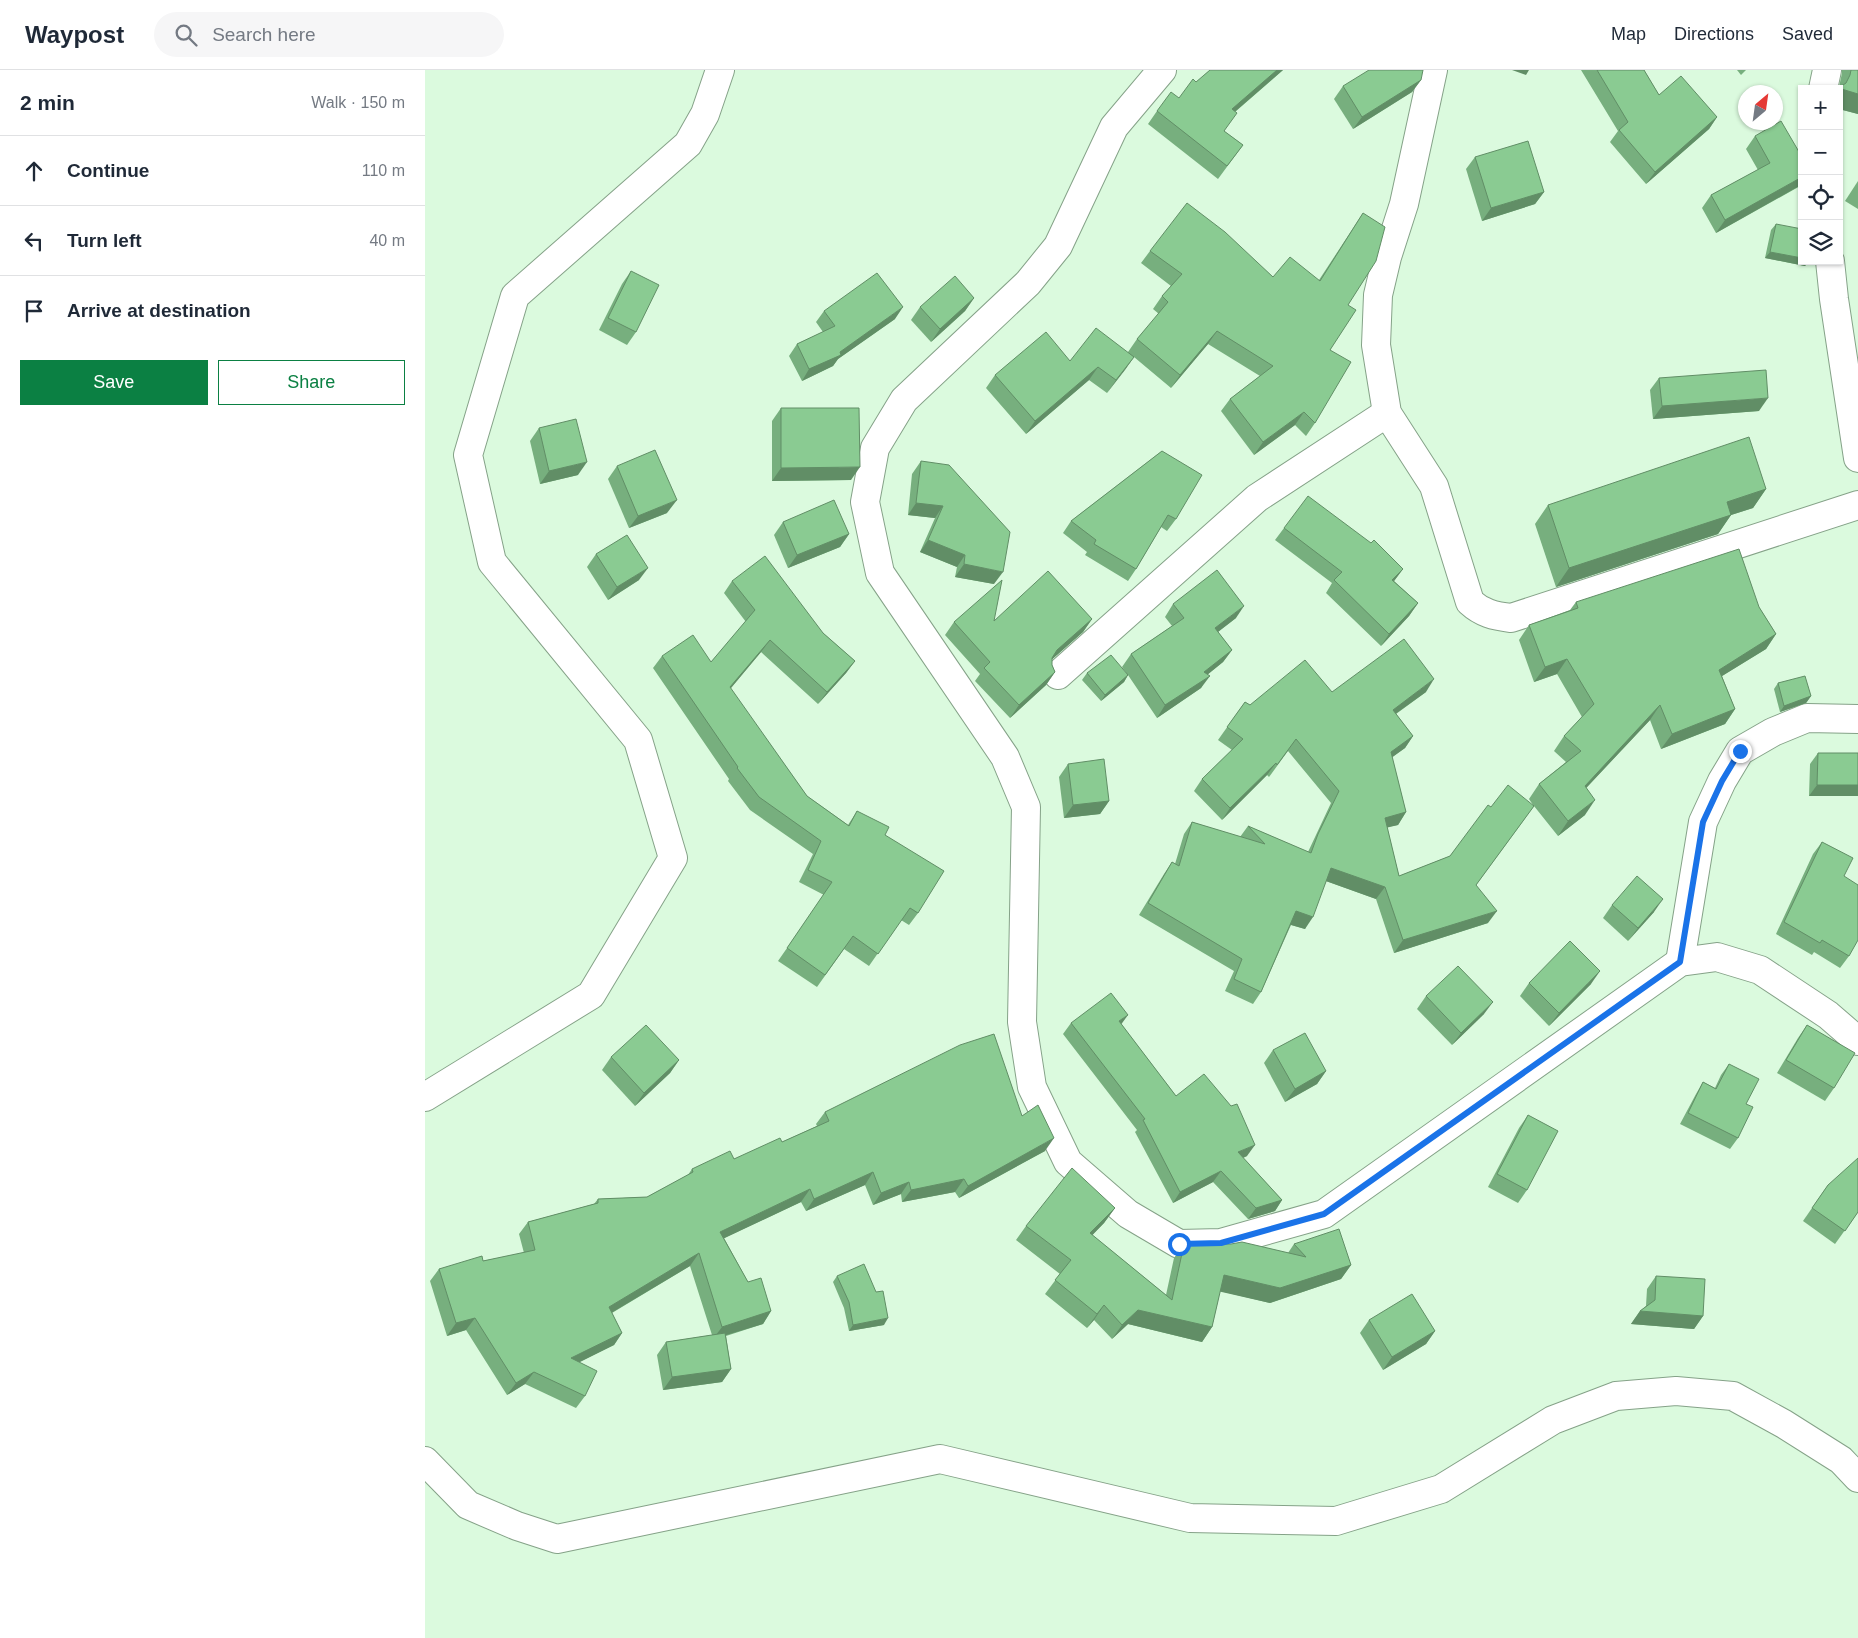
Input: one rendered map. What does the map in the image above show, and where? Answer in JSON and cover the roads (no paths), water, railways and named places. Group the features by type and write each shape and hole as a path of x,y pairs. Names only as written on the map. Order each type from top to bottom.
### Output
{"street":[{"path":"425,1097 591,996 673,858 638,740 492,562 468,455 515,296 688,144 705,114 720,70"},
{"path":"1162,70 1115,127 1058,246 1028,284 904,400 875,448 865,502 880,572 1005,757 1026,807 1022,1022 1032,1087 1068,1162 1128,1214 1179,1244 1221,1243 1324,1214 1680,962 1717,957 1760,970 1828,1015 1858,1041"},
{"path":"1433,70 1404,204 1387,257 1378,295 1376,345 1387,413 1434,486 1470,602 1479,610 1495,616 1511,618 1858,505"},
{"path":"1824,85 1827,70"},
{"path":"1830,265 1858,460"},
{"path":"1058,675 1257,498 1387,413"},
{"path":"1680,962 1703,822 1722,781 1740,751 1773,732 1807,718 1858,719"},
{"path":"425,1461 468,1505 517,1526 557,1539 940,1459 1190,1518 1336,1521 1441,1489 1553,1420 1616,1396 1675,1391 1733,1396 1784,1424 1841,1460 1858,1478"}]}
